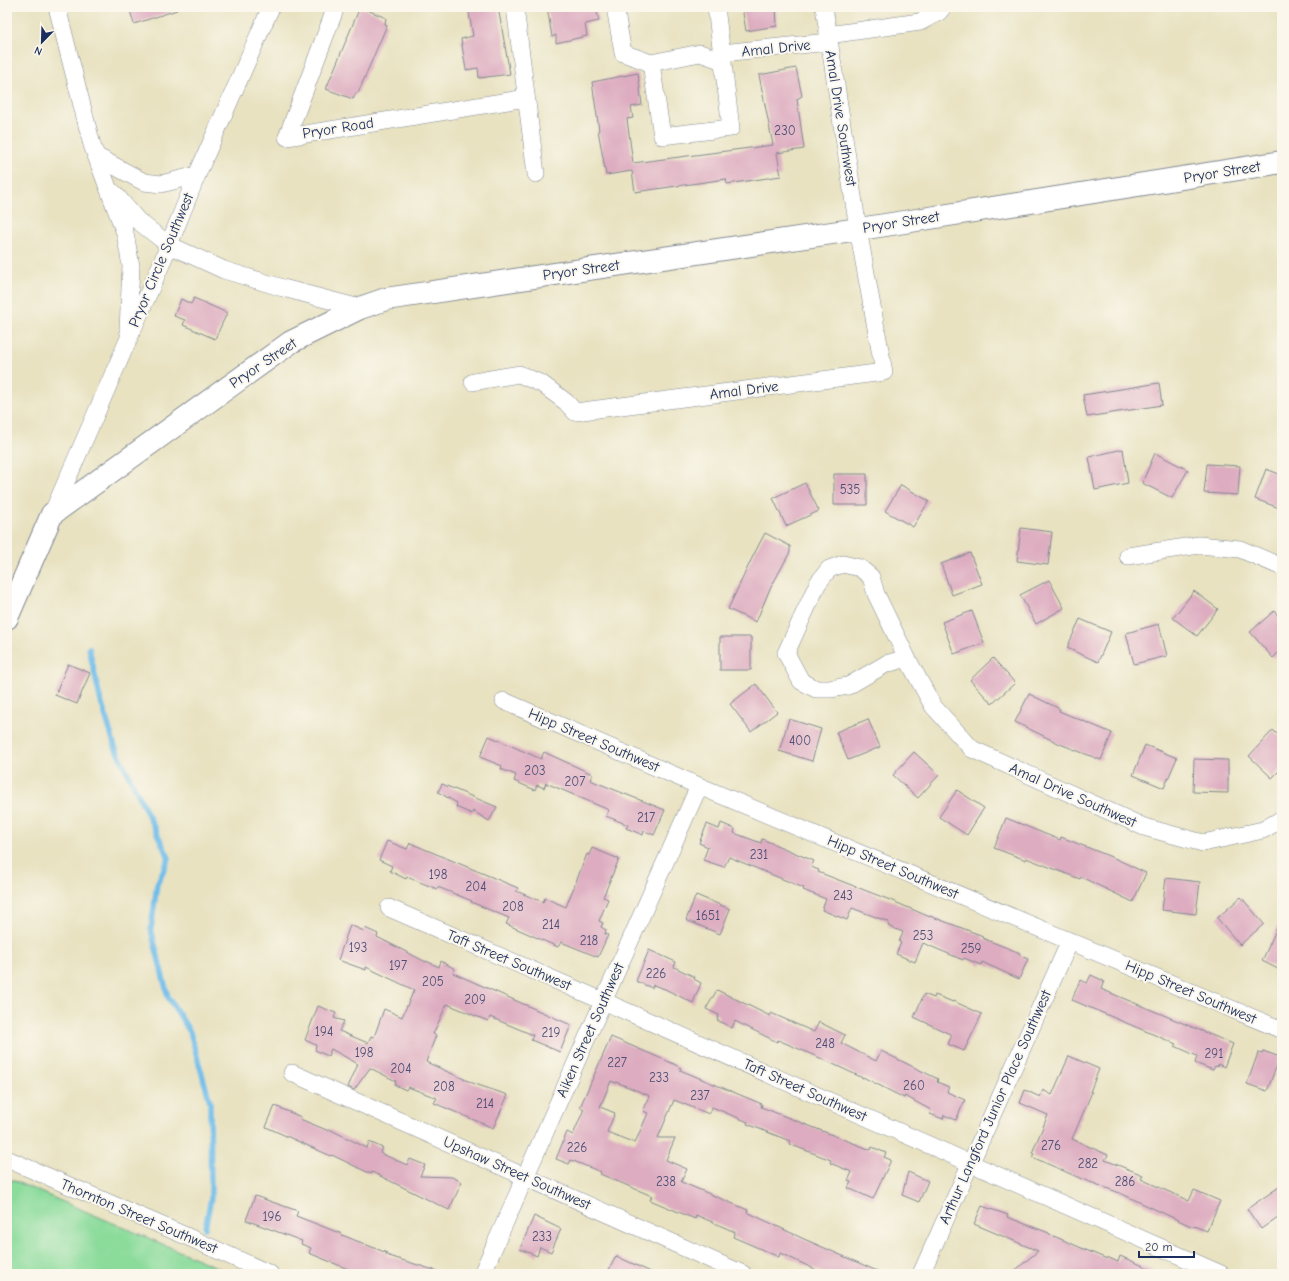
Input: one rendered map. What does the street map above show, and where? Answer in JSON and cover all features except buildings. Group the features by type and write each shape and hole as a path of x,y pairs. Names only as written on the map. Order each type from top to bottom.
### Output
{"main road":[{"name":"Pryor Street","path":"52,514 291,342 360,308 386,299 858,229 1282,162"},
{"path":"7,618 52,514"}],"street":[{"path":"57,7 90,138 125,233 130,266 128,338"},
{"name":"Pryor Circle Southwest","path":"52,514 169,245 197,175 271,7"},
{"name":"Pryor Road","path":"336,7 287,137 526,98"},
{"path":"515,7 536,174"},
{"path":"615,7 623,53 651,63"},
{"name":"Amal Drive","path":"716,7 722,57 731,128 662,136 651,63 700,53 722,57 920,22 939,12 943,7"},
{"name":"Amal Drive Southwest","path":"824,7 858,229"},
{"path":"96,156 144,182 162,184 197,175"},
{"path":"107,184 138,221 169,245 224,270 283,288 360,308"},
{"name":"Amal Drive","path":"473,382 519,374 542,384 566,402 575,412 884,372 858,229"},
{"path":"1128,556 1199,546 1240,549 1282,567"},
{"name":"Amal Drive Southwest","path":"908,658 886,664 848,686 830,689 816,689 801,680 786,653 818,583 829,569 843,564 860,568 871,577 876,594 933,706 972,749 1144,828 1203,843 1263,830 1282,819"},
{"name":"Hipp Street Southwest","path":"504,701 699,786 1282,1030"},
{"name":"Aiken Street Southwest","path":"482,1274 699,786"},
{"name":"Taft Street Southwest","path":"389,908 1221,1274"},
{"name":"Arthur Langford Junior Place Southwest","path":"921,1274 1070,941"},
{"name":"Upshaw Street Southwest","path":"292,1073 743,1274"},
{"name":"Thornton Street Southwest","path":"7,1159 270,1274"}],"green space":[{"path":"7,1178 233,1274 7,1274"}],"waterway":[{"path":"89,648 100,698 115,747 169,858 157,884 151,929 168,997 190,1032 210,1102 211,1198 205,1228"}]}
